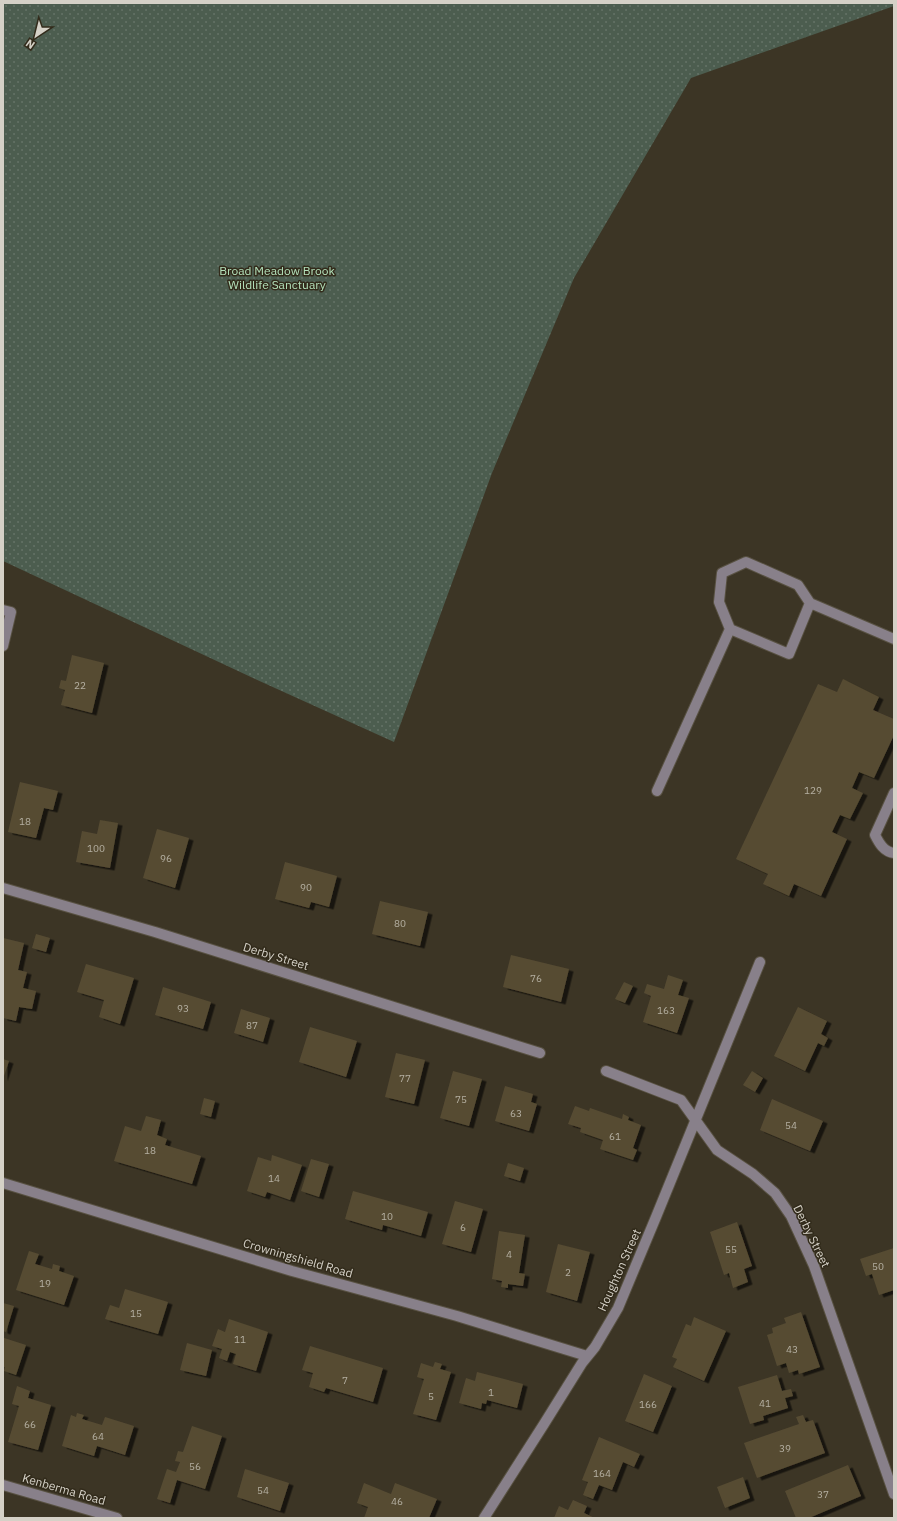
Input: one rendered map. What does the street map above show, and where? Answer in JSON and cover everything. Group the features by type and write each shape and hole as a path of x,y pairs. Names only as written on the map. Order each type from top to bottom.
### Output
{"street":[{"path":"810,603 789,654 730,629 719,602 722,573 746,562 798,585 810,603 894,639"},
{"path":"3,646 7,611"},
{"path":"657,791 730,629"},
{"path":"894,793 875,835 881,846 891,853 894,853"},
{"name":"Derby Street","path":"3,888 155,932 540,1053"},
{"name":"Houghton Street","path":"484,1518 582,1363 595,1347 618,1308 760,962"},
{"name":"Derby Street","path":"606,1071 681,1100 717,1150 753,1174 775,1193 791,1216 814,1266 894,1494"},
{"name":"Crowningshield Road","path":"3,1183 292,1271 457,1316 587,1356"},
{"name":"Kenberma Road","path":"3,1485 117,1518"}],"green space":[{"name":"Broad Meadow Brook Wildlife Sanctuary","path":"3,3 894,3 894,6 691,78 574,278 492,473 394,742 3,561"}],"building":[{"path":"72,655 104,663 92,713 61,705 65,690 59,688 61,680 66,681"},
{"path":"843,679 879,697 873,710 894,719 894,735 874,778 859,772 852,788 863,793 850,819 840,815 832,832 847,839 821,896 794,884 789,896 763,884 768,874 736,859 818,684 837,692"},
{"path":"20,782 58,791 53,810 44,808 36,838 8,832"},
{"path":"100,820 118,823 110,868 76,862 82,831 97,834"},
{"path":"157,829 189,838 175,888 143,878"},
{"path":"285,862 337,876 329,907 311,902 309,908 275,899"},
{"path":"380,901 428,912 420,946 372,934"},
{"path":"36,934 50,938 46,952 32,948"},
{"path":"3,938 24,943 18,970 27,972 23,988 36,991 32,1009 19,1007 16,1021 3,1018"},
{"path":"511,955 569,969 561,1002 503,987"},
{"path":"86,964 134,978 120,1024 99,1017 104,1000 77,992"},
{"path":"668,975 683,980 678,995 689,998 677,1033 643,1022 651,996 644,993 647,984 664,989"},
{"path":"624,982 633,986 625,1003 615,999"},
{"path":"163,987 211,1002 203,1029 155,1015"},
{"path":"798,1007 827,1021 821,1034 828,1038 824,1046 818,1043 805,1071 774,1056"},
{"path":"241,1009 270,1018 263,1042 234,1033"},
{"path":"310,1027 357,1041 346,1077 299,1062"},
{"path":"396,1053 425,1060 414,1104 385,1097"},
{"path":"3,1059 9,1061 3,1079"},
{"path":"453,1071 482,1079 469,1126 440,1118"},
{"path":"752,1071 763,1078 755,1092 743,1085"},
{"path":"505,1086 533,1094 531,1102 537,1104 529,1131 495,1121"},
{"path":"204,1098 215,1101 211,1117 200,1114"},
{"path":"772,1099 823,1121 810,1151 760,1130"},
{"path":"575,1106 589,1111 590,1108 622,1119 623,1114 629,1117 628,1120 641,1125 633,1148 637,1150 633,1160 600,1149 603,1140 580,1132 581,1128 568,1124"},
{"path":"146,1116 161,1120 157,1135 167,1139 165,1145 201,1156 192,1184 114,1161 125,1126 141,1131"},
{"path":"272,1155 302,1165 290,1200 267,1192 265,1197 247,1191 258,1157 271,1161"},
{"path":"311,1159 329,1164 319,1197 301,1191"},
{"path":"508,1163 524,1168 520,1181 504,1176"},
{"path":"353,1191 428,1212 421,1236 383,1225 382,1230 345,1219"},
{"path":"455,1201 483,1209 471,1252 442,1244"},
{"path":"737,1222 752,1266 744,1269 748,1282 733,1288 729,1273 724,1275 710,1232"},
{"path":"499,1231 525,1235 519,1273 525,1274 523,1286 508,1284 508,1288 501,1287 502,1281 492,1279"},
{"path":"558,1244 590,1252 577,1301 546,1292"},
{"path":"894,1248 894,1290 879,1295 872,1274 866,1276 860,1259"},
{"path":"29,1251 39,1254 35,1264 52,1269 53,1264 60,1266 59,1271 74,1276 64,1305 16,1290"},
{"path":"125,1289 168,1302 158,1334 105,1319 110,1305 119,1308"},
{"path":"3,1303 14,1306 6,1332 3,1331"},
{"path":"801,1312 820,1367 799,1374 798,1370 789,1373 786,1363 777,1366 767,1335 773,1333 772,1328 786,1323 784,1318"},
{"path":"694,1317 726,1331 704,1381 673,1367 677,1359 672,1357 686,1324 691,1326"},
{"path":"229,1319 268,1332 256,1371 233,1364 236,1354 230,1352 227,1361 219,1358 222,1349 212,1346 218,1329 225,1332"},
{"path":"4,1338 26,1345 16,1375 4,1371"},
{"path":"187,1343 212,1350 206,1376 180,1370"},
{"path":"310,1346 383,1368 373,1402 326,1388 324,1392 309,1387 313,1373 302,1370"},
{"path":"435,1362 442,1364 440,1369 451,1372 436,1420 413,1414 424,1379 417,1377 421,1363 433,1367"},
{"path":"477,1372 523,1384 517,1408 487,1400 486,1404 482,1403 481,1409 459,1403 466,1378 475,1381"},
{"path":"644,1374 672,1386 653,1432 625,1421"},
{"path":"777,1375 782,1391 791,1389 793,1396 785,1398 788,1408 763,1416 764,1420 750,1424 738,1387"},
{"path":"17,1386 30,1391 28,1398 51,1405 38,1450 8,1442 19,1406 12,1404"},
{"path":"77,1413 84,1415 82,1419 102,1425 105,1417 134,1426 125,1455 97,1446 94,1456 62,1446 71,1415 76,1417"},
{"path":"803,1415 806,1422 813,1420 825,1453 757,1478 744,1443 799,1424 796,1417"},
{"path":"192,1426 222,1436 205,1489 177,1480 170,1503 157,1499 167,1469 176,1472 180,1462 175,1461 178,1451 183,1452"},
{"path":"599,1437 640,1454 634,1467 623,1462 612,1490 599,1485 593,1499 583,1495 588,1482 582,1480"},
{"path":"848,1465 861,1496 809,1518 796,1518 785,1491"},
{"path":"245,1469 289,1483 280,1511 237,1497"},
{"path":"743,1477 750,1498 725,1508 717,1487"},
{"path":"364,1483 391,1494 395,1483 437,1499 429,1518 364,1518 368,1507 357,1503"},
{"path":"573,1500 587,1506 584,1513 595,1518 554,1518 559,1506 568,1510"}]}
